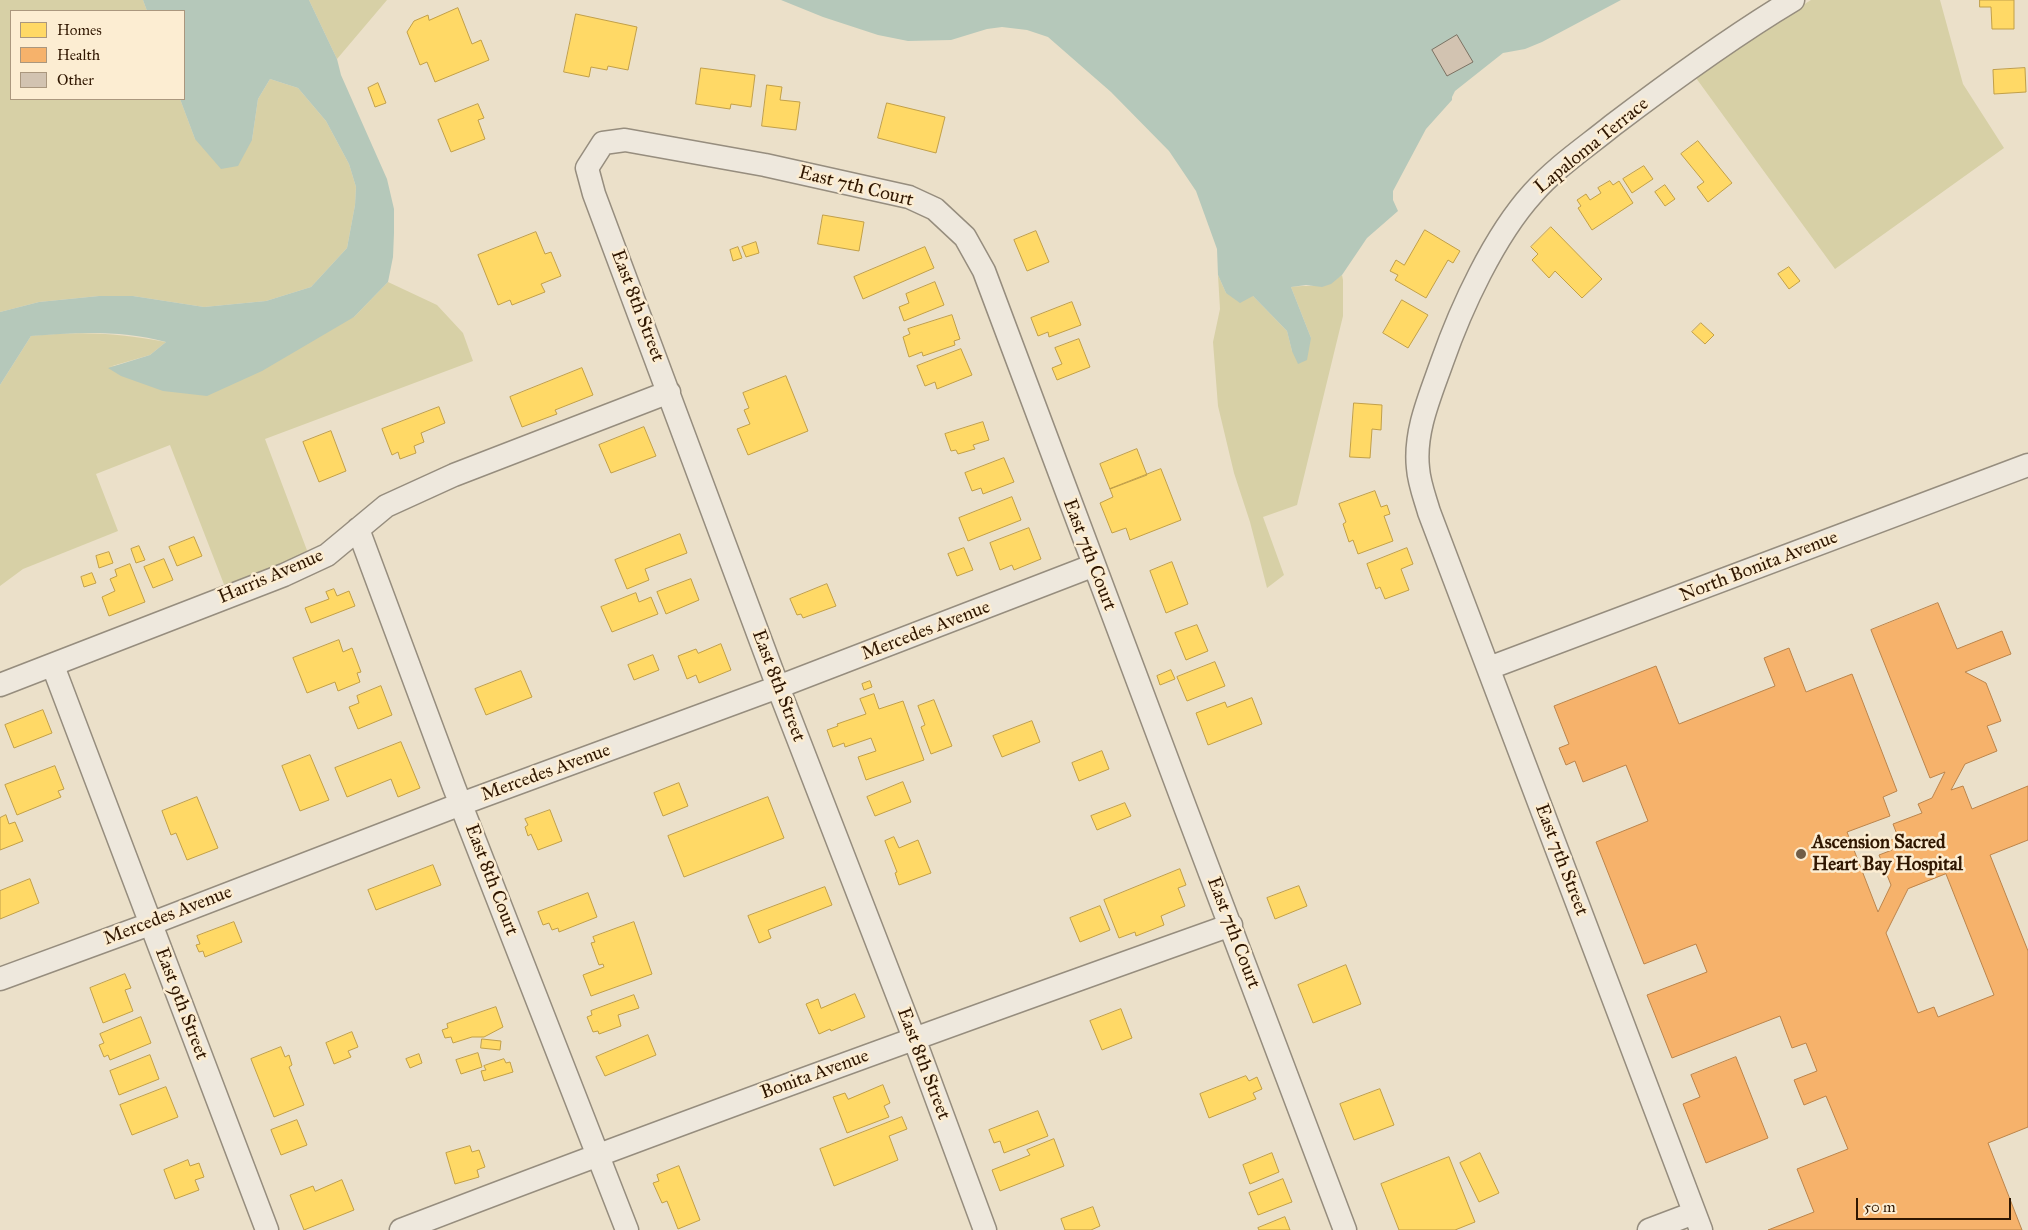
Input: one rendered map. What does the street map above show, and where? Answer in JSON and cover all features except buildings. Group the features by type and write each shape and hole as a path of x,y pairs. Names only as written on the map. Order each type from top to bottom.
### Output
{"street":[{"name":"Lapaloma Terrace","path":"1422,489 1418,466 1418,442 1425,411 1442,360 1476,282 1524,204 1551,175 1627,115 1716,51 1793,0"},
{"name":"East 7th Court","path":"603,142 625,140 765,165 909,197 935,209 965,237 984,271 1092,566 1231,925 1345,1230"},
{"name":"East 8th Street","path":"603,142 587,168 592,186 778,687 914,1038 985,1230"},
{"name":"Harris Avenue","path":"0,685 284,575 327,555 386,506 454,475 669,392"},
{"name":"North Bonita Avenue","path":"1489,668 2028,465"},
{"name":"East 7th Street","path":"1422,489 1697,1222"},
{"name":"East 8th Court","path":"358,529 461,804 627,1230"},
{"name":"Mercedes Avenue","path":"0,979 150,924 461,804 778,687 1092,566"},
{"name":"East 9th Street","path":"53,666 267,1230"},
{"name":"Bonita Avenue","path":"401,1230 598,1154 914,1038 1231,925"},
{"path":"1649,1230 1697,1222"}],"shaded area":[{"path":"0,0 143,0 147,10 10,10 10,100 180,100 195,139 252,140 258,99 270,79 298,88 326,121 349,164 356,187 355,205 347,248 311,287 266,301 204,307 133,296 99,296 39,302 0,312"},
{"path":"143,0 309,0 337,59 341,75 387,179 394,209 393,257 388,282 354,317 262,371 207,396 163,391 121,376 108,368 150,355 166,342 133,335 99,333 31,336 0,385 0,312 39,302 99,296 133,296 204,307 266,301 311,287 347,248 355,205 356,187 349,164 326,121 298,88 270,79 258,99 252,140 238,166 221,169 195,139 180,100 185,100 185,10 147,10"},
{"path":"309,0 387,0 337,59"},
{"path":"781,0 1621,0 1542,42 1525,49 1503,53 1455,91 1452,100 1426,129 1393,191 1393,200 1398,211 1367,238 1342,275 1331,284 1322,287 1306,285 1291,287 1311,338 1307,360 1298,364 1292,351 1287,331 1253,296 1240,303 1226,293 1218,275 1217,249 1196,191 1169,151 1111,92 1048,37 1027,30 1002,27 987,29 951,40 908,41 878,35 823,17"},
{"path":"1811,0 1940,0 1963,84 2004,148 1835,269 1696,78 1752,37"},
{"path":"1218,275 1226,293 1253,296 1287,331 1292,351 1311,338 1291,287 1323,285 1342,275 1343,280 1343,316 1297,505 1263,517 1284,575 1267,588 1250,522 1234,473 1218,406 1213,342 1220,309"},
{"path":"388,282 437,305 463,333 473,361 265,439 308,553 225,587 170,445 96,474 118,531 23,569 0,586 0,385 31,336 99,334 166,342 150,355 109,367 354,317"}],"place":[{"name":"Ascension Sacred Heart Bay Hospital","path":"1801,854"}]}
